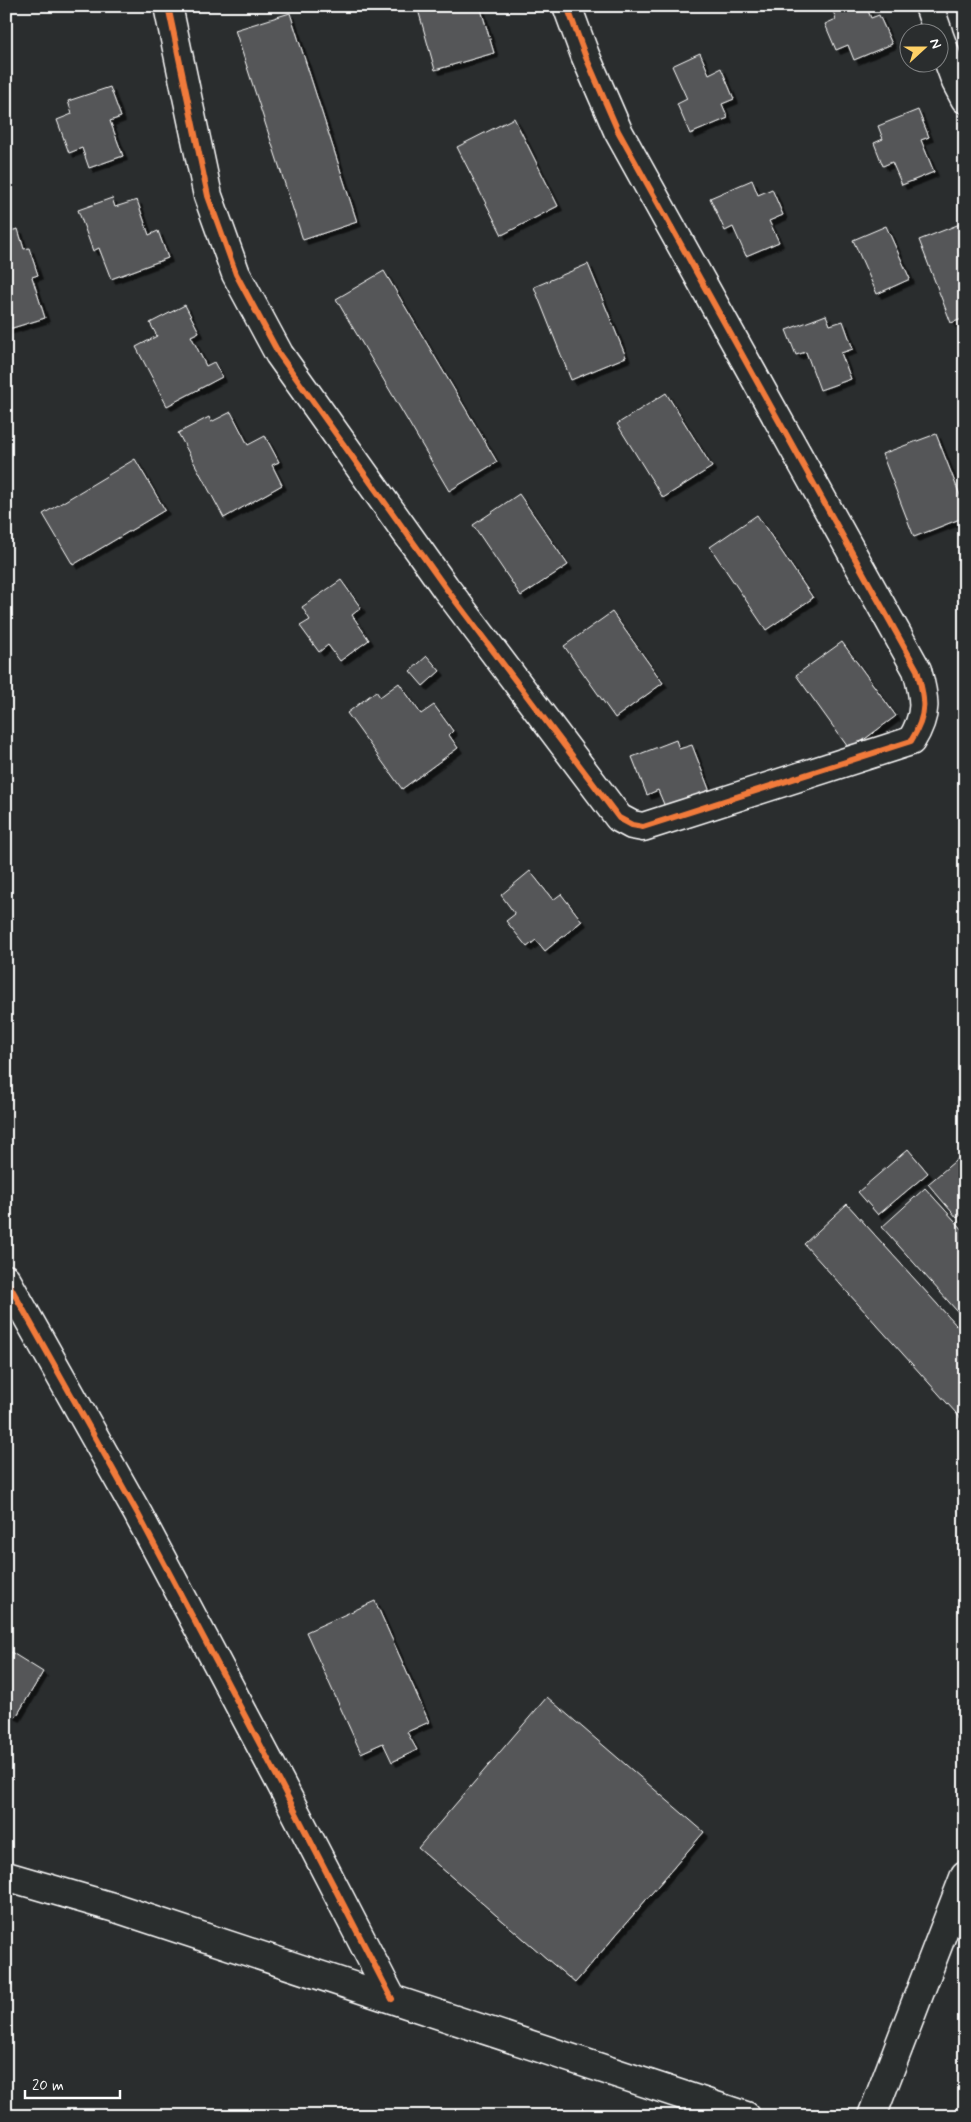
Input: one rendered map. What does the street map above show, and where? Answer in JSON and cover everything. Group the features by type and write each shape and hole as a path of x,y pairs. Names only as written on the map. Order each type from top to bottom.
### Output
{"street":[{"path":"168,6 208,196 236,274 279,354 445,587 619,818 632,825 643,827 911,740 919,728 924,712 924,693 917,670 618,131 585,55 567,6"},
{"path":"929,6 934,22"},
{"path":"948,60 965,99"},
{"path":"6,1279 138,1514 392,1999"},
{"path":"872,2116 965,1874"},
{"path":"6,1876 119,1909 746,2116"}],"building":[{"path":"417,6 480,6 494,53 435,70"},
{"path":"831,6 866,6 871,18 879,15 892,44 854,60 848,45 836,50 825,24 836,19"},
{"path":"290,13 357,222 303,240 235,30"},
{"path":"700,53 709,74 721,68 734,99 722,104 728,118 690,134 677,104 687,99 672,66"},
{"path":"110,87 121,117 110,121 123,156 89,168 82,148 69,153 57,120 72,114 68,101"},
{"path":"918,110 929,137 921,140 934,172 902,185 892,162 883,166 874,143 883,139 878,126"},
{"path":"514,118 558,206 502,235 457,147"},
{"path":"752,180 758,195 772,189 783,215 769,221 779,242 746,256 733,227 725,231 710,198"},
{"path":"112,198 115,207 137,200 149,235 158,231 168,258 111,279 99,248 93,251 78,210"},
{"path":"965,222 965,318 951,323 919,240"},
{"path":"886,226 910,279 877,294 853,240"},
{"path":"18,229 24,249 29,248 38,275 32,277 45,318 6,330 6,232"},
{"path":"588,264 626,357 571,380 534,287"},
{"path":"384,271 497,462 449,491 336,299"},
{"path":"185,305 199,332 191,336 206,366 214,362 222,377 167,406 136,347 157,336 150,323"},
{"path":"826,315 830,325 843,321 853,349 841,353 851,379 820,390 806,352 796,355 786,330"},
{"path":"666,393 712,467 663,498 617,424"},
{"path":"231,412 248,445 265,436 279,462 272,465 282,485 224,518 178,433 209,417 211,422"},
{"path":"936,434 965,508 965,517 914,537 882,454"},
{"path":"135,459 165,510 73,565 43,514"},
{"path":"519,494 568,565 521,596 473,525"},
{"path":"757,515 813,598 766,630 710,547"},
{"path":"341,580 361,608 352,615 369,640 340,661 328,645 319,652 300,626 310,620 302,607"},
{"path":"612,612 663,683 615,718 564,646"},
{"path":"842,642 896,716 850,750 796,675"},
{"path":"427,656 440,671 423,686 410,671"},
{"path":"399,683 421,714 434,705 453,731 449,735 458,748 402,789 347,713 376,691 380,697"},
{"path":"676,740 679,749 692,745 712,797 668,814 658,790 647,795 632,757"},
{"path":"530,871 553,900 561,894 582,921 545,951 536,940 527,947 506,921 515,914 501,895"},
{"path":"908,1149 928,1173 878,1215 858,1192"},
{"path":"961,1156 965,1161 965,1211 957,1218 928,1184"},
{"path":"925,1188 965,1232 965,1320 882,1227"},
{"path":"847,1204 965,1335 965,1423 804,1244"},
{"path":"375,1601 429,1722 407,1732 417,1750 392,1762 383,1743 361,1753 306,1632"},
{"path":"6,1649 43,1672 16,1717 6,1712"},
{"path":"547,1697 704,1832 575,1983 418,1848"}],"cycle path":[{"path":"168,6 208,196 236,274 279,354 445,587 619,818 632,825 643,827 911,741 920,723 923,698 917,670 618,131 585,55 567,6"},
{"path":"6,1279 138,1514 392,1999"}]}
